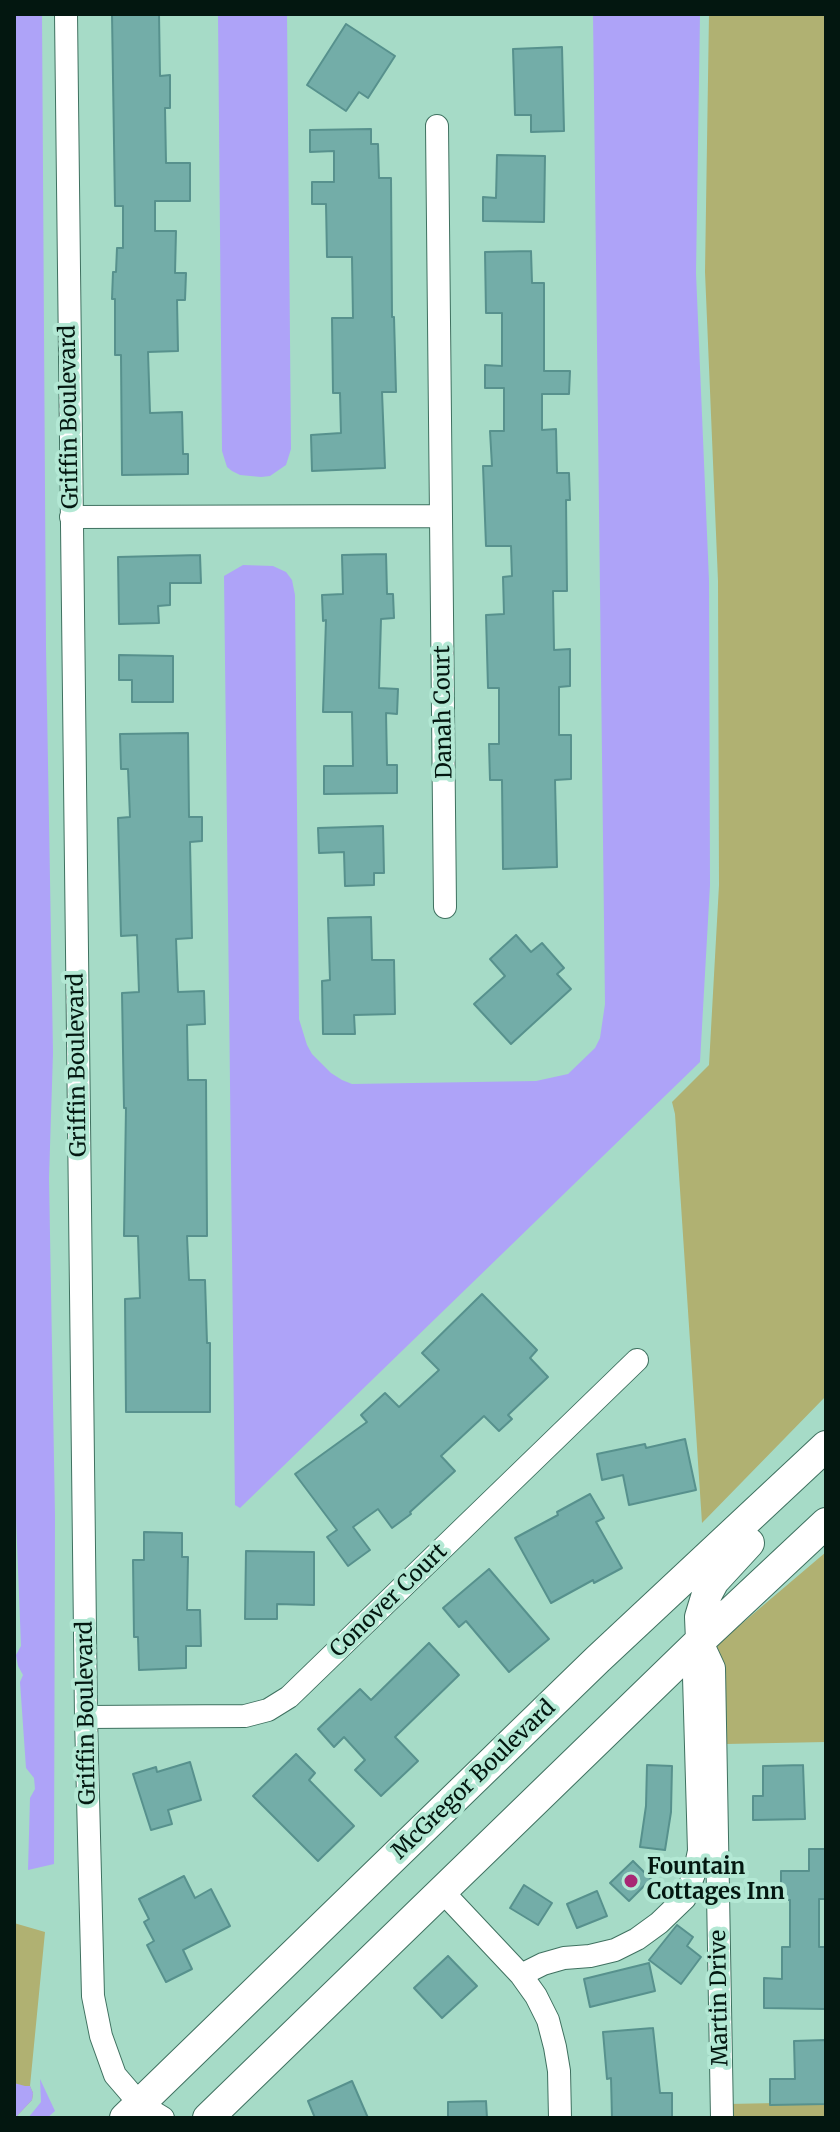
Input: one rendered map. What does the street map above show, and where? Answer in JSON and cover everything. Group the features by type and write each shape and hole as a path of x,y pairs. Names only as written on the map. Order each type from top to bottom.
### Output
{"main road":[{"name":"McGregor Boulevard","path":"143,2113 597,1660 826,1446"},
{"path":"701,1640 700,1617 714,1581 826,1465"},
{"path":"208,2118 701,1640 826,1523"}],"street":[{"name":"Griffin Boulevard","path":"66,14 86,1717 93,1996 101,2036 115,2075 143,2113"},
{"name":"Danah Court","path":"437,126 445,907"},
{"path":"71,517 441,516"},
{"name":"Conover Court","path":"86,1717 245,1716 268,1710 289,1697 637,1360"},
{"path":"521,1975 564,1958 615,1950 659,1923 685,1898 699,1851 694,1677 701,1640"},
{"name":"Martin Drive","path":"701,1640 714,1668 722,2118"},
{"path":"442,1891 521,1975 536,1996 548,2020 559,2071 560,2118"}],"green space":[{"path":"709,14 826,14 826,1396 702,1523 672,1102 709,1065 719,885 718,581 705,272"},
{"path":"826,1552 826,1742 726,1744 713,1648"},
{"path":"14,1923 45,1932 30,2086 32,2100 15,2118"},
{"path":"826,2102 826,2118 728,2118 728,2104"}],"shaded area":[{"path":"14,14 42,14 46,648 53,1053 49,1178 55,1516 54,1864 28,1870 30,1798 35,1789 34,1778 26,1768 20,1682 23,1675 16,1655 21,1646 14,1466"},
{"path":"218,14 287,14 291,449 286,465 270,476 261,477 232,471 227,467 222,451"},
{"path":"593,14 700,14 696,273 709,581 710,885 700,1062 240,1508 235,1505 224,576 243,565 273,566 286,572 292,580 295,595 299,1019 312,1054 331,1073 352,1084 536,1081 568,1074 595,1048 600,1038 605,1004"},
{"path":"40,2079 55,2111 47,2118 28,2118 41,2102"},
{"path":"14,2083 30,2086 33,2093 32,2100 15,2118"}],"building":[{"path":"112,14 159,14 160,76 170,75 170,108 165,108 166,163 190,163 190,201 155,201 155,231 176,231 175,273 186,273 185,300 177,300 178,351 148,352 150,413 182,412 183,454 188,454 188,474 122,475 121,355 115,355 115,299 112,299 117,248 123,248 123,206 115,206"},
{"path":"346,24 395,56 368,98 359,92 346,111 307,85"},
{"path":"562,47 564,131 531,132 531,115 515,115 513,49"},
{"path":"371,129 371,144 378,144 379,178 391,178 396,392 382,392 385,468 312,471 311,435 341,433 340,393 333,393 332,318 353,318 352,257 327,257 326,204 312,204 312,182 334,182 334,151 310,152 310,130"},
{"path":"497,155 545,156 544,222 483,221 483,197 496,198"},
{"path":"531,251 532,283 544,283 544,371 570,371 569,394 542,394 542,430 556,429 557,473 569,473 570,500 566,500 567,591 553,591 554,650 570,649 570,686 559,687 559,735 571,735 571,779 555,780 557,867 503,869 502,780 490,780 489,744 499,744 499,688 488,688 486,615 504,614 503,577 512,576 511,546 486,546 483,466 492,466 490,431 504,431 504,388 485,388 485,365 502,366 502,313 486,313 485,252"},
{"path":"386,554 387,594 393,594 394,618 381,619 379,688 398,689 397,714 386,713 387,765 397,765 397,793 324,794 324,766 353,766 352,712 323,712 326,620 323,621 322,595 343,594 342,555"},
{"path":"200,555 201,583 170,583 170,605 158,606 159,623 119,624 118,557"},
{"path":"119,655 173,656 173,702 132,702 132,680 119,680"},
{"path":"188,733 189,817 202,817 202,841 190,842 192,938 176,939 178,992 204,991 205,1024 187,1025 188,1080 206,1080 207,1236 187,1236 189,1280 205,1280 207,1343 210,1343 210,1412 126,1412 125,1299 140,1298 138,1236 124,1236 126,1108 122,993 139,992 137,935 121,936 118,818 130,817 128,769 121,769 120,734"},
{"path":"383,826 384,873 374,873 374,885 345,886 344,852 319,853 318,828"},
{"path":"371,917 372,960 394,960 395,1014 354,1015 355,1034 323,1034 322,981 330,980 328,918"},
{"path":"516,935 531,952 542,943 564,968 557,974 571,989 511,1044 474,1004 505,976 490,959"},
{"path":"482,1294 537,1350 530,1358 548,1377 508,1415 512,1419 499,1431 484,1416 441,1456 455,1471 411,1514 392,1528 378,1509 353,1527 370,1550 348,1566 327,1537 337,1530 295,1474 367,1422 361,1415 385,1393 399,1407 439,1370 422,1353"},
{"path":"685,1439 696,1490 629,1505 623,1475 602,1480 597,1454"},
{"path":"590,1494 604,1518 596,1522 622,1568 551,1603 515,1538"},
{"path":"144,1532 182,1533 182,1557 188,1557 187,1610 200,1610 201,1646 186,1646 186,1668 139,1670 138,1637 134,1637 133,1560 144,1560"},
{"path":"246,1551 314,1552 314,1605 277,1604 277,1619 245,1619"},
{"path":"489,1569 549,1639 509,1672 466,1621 459,1627 443,1608"},
{"path":"429,1643 459,1675 395,1737 418,1761 381,1796 355,1770 365,1760 344,1737 334,1747 318,1729 360,1689 371,1700"},
{"path":"296,1754 315,1773 309,1780 354,1826 318,1861 253,1796"},
{"path":"190,1762 201,1800 168,1810 172,1824 151,1830 133,1774 156,1767 157,1772"},
{"path":"647,1765 672,1766 671,1812 665,1850 640,1847 646,1806"},
{"path":"803,1765 805,1819 753,1820 753,1796 763,1796 763,1766"},
{"path":"809,1849 826,1849 826,1899 819,1899 819,1947 826,1947 826,2009 764,2008 764,1978 782,1979 782,1947 790,1947 790,1900 786,1900 785,1889 781,1889 781,1871 809,1871"},
{"name":"Fountain Cottages Inn","path":"633,1861 651,1879 629,1901 610,1883"},
{"path":"184,1876 195,1898 211,1889 230,1926 183,1950 192,1969 166,1982 147,1945 154,1941 144,1922 149,1919 139,1899"},
{"path":"524,1885 552,1903 538,1925 510,1908"},
{"path":"597,1891 607,1916 577,1928 567,1904"},
{"path":"677,1925 693,1937 687,1946 701,1957 681,1984 649,1960"},
{"path":"448,1956 477,1986 442,2018 414,1988"},
{"path":"649,1963 655,1991 590,2007 584,1979"},
{"path":"653,2028 660,2093 672,2093 672,2118 612,2118 611,2078 607,2079 603,2032"},
{"path":"826,2040 826,2104 770,2105 770,2079 795,2079 794,2041"},
{"path":"352,2081 368,2118 315,2118 308,2101"},
{"path":"486,2101 487,2118 448,2118 448,2102"}],"place":[{"name":"Fountain Cottages Inn","path":"631,1881"}]}
